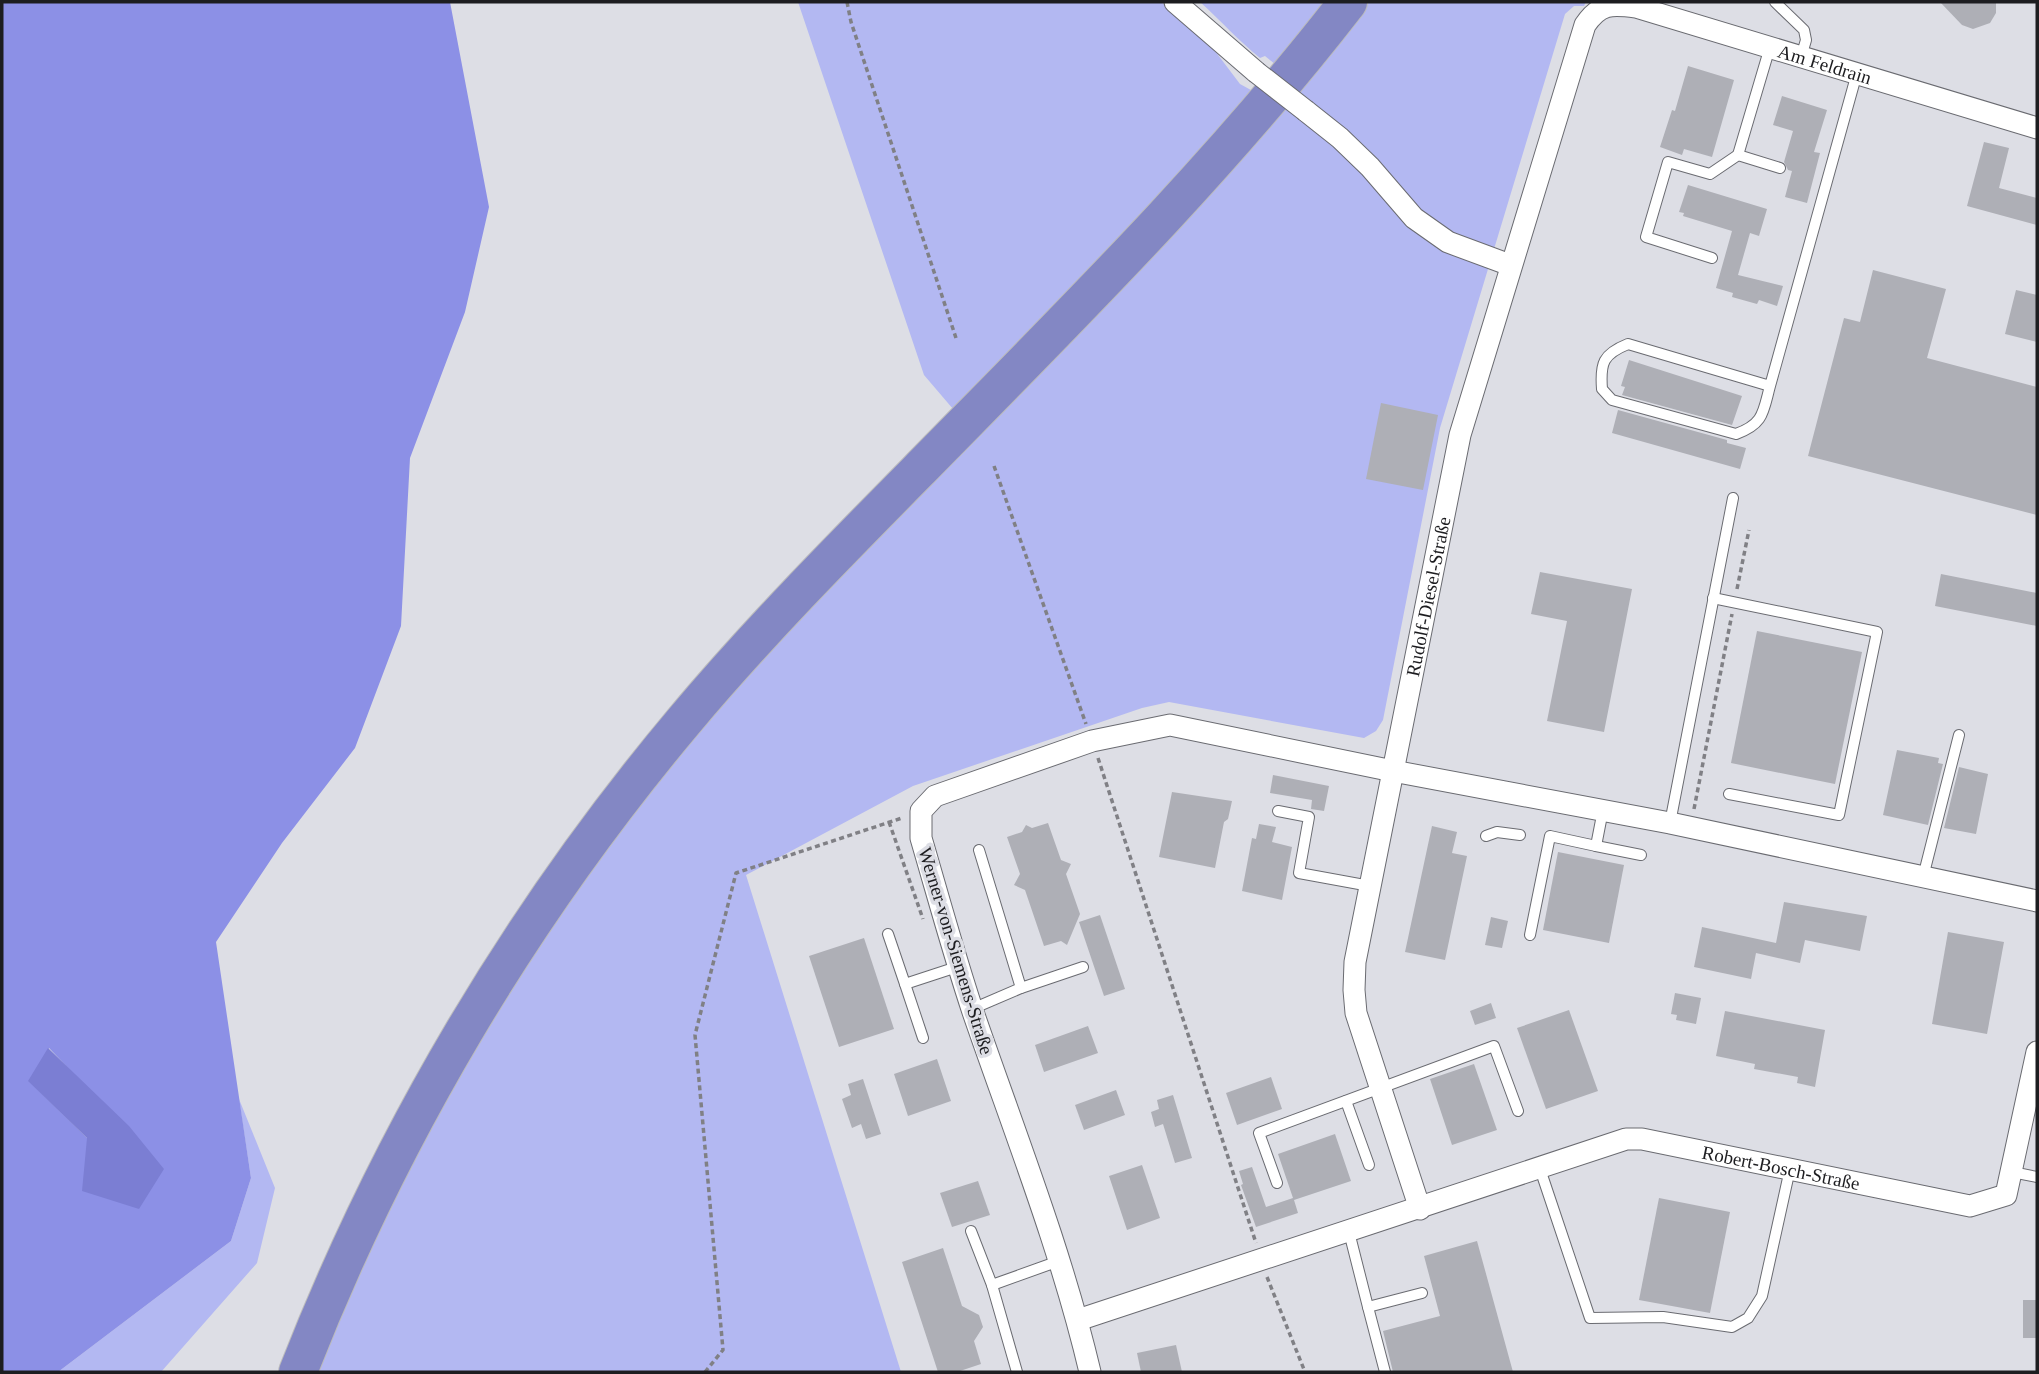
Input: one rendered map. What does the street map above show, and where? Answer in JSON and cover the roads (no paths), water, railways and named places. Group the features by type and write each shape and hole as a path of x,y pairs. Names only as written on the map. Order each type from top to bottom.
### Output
{"highway":[{"path":"298,1372 361,1223 429,1092 515,948 632,785 746,650 830,560 1090,296 1178,202 1313,48 1348,2"}],"street":[{"path":"1175,2 1256,72 1340,138 1370,167 1414,218 1448,242 1510,265"},
{"name":"Am Feldrain","path":"1612,4 1636,7 2037,128"},
{"name":"Rudolf-Diesel-Straße","path":"1420,1209 1356,1013 1355,962 1460,435 1585,25 1594,12 1612,4"},
{"name":"Werner-von-Siemens-Straße","path":"1090,1372 1078,1320 1059,1261 972,1009 921,838 921,811 935,796 1092,741 1170,725 1393,771"},
{"path":"1393,771 1604,810 2037,901"},
{"name":"Robert-Bosch-Straße","path":"1420,1209 1539,1166 1626,1139 1642,1139 1970,1206 2007,1195 2037,1052"},
{"path":"1078,1320 1420,1209"}],"lane":[{"path":"1775,2 1804,30 1806,40 1801,57"},
{"path":"1712,257 1646,237 1668,162 1710,174 1738,155 1770,47"},
{"path":"1770,387 1628,344 1611,351 1601,370 1602,389 1612,400 1736,433 1750,429 1760,420 1770,387 1857,74"},
{"path":"1738,155 1780,168"},
{"path":"1680,826 1713,598 1733,498"},
{"path":"1713,598 1877,632 1839,815 1728,794"},
{"path":"1923,877 1959,735"},
{"path":"1596,846 1604,810"},
{"path":"1278,811 1309,817 1299,873 1370,886"},
{"path":"1486,836 1497,831 1520,835"},
{"path":"1530,935 1550,836 1641,855"},
{"path":"979,850 1021,988"},
{"path":"888,934 923,1038"},
{"path":"905,984 960,966"},
{"path":"972,1009 1021,988 1083,967"},
{"path":"1277,1183 1259,1133 1494,1046 1518,1111"},
{"path":"1346,1101 1369,1165"},
{"path":"1539,1166 1590,1318 1663,1317 1732,1327 1748,1318 1762,1296 1790,1169"},
{"path":"2012,1172 2037,1177"},
{"path":"971,1231 992,1285 1017,1372"},
{"path":"1349,1232 1385,1372"},
{"path":"992,1285 1059,1261"},
{"path":"1368,1307 1422,1293"}]}
